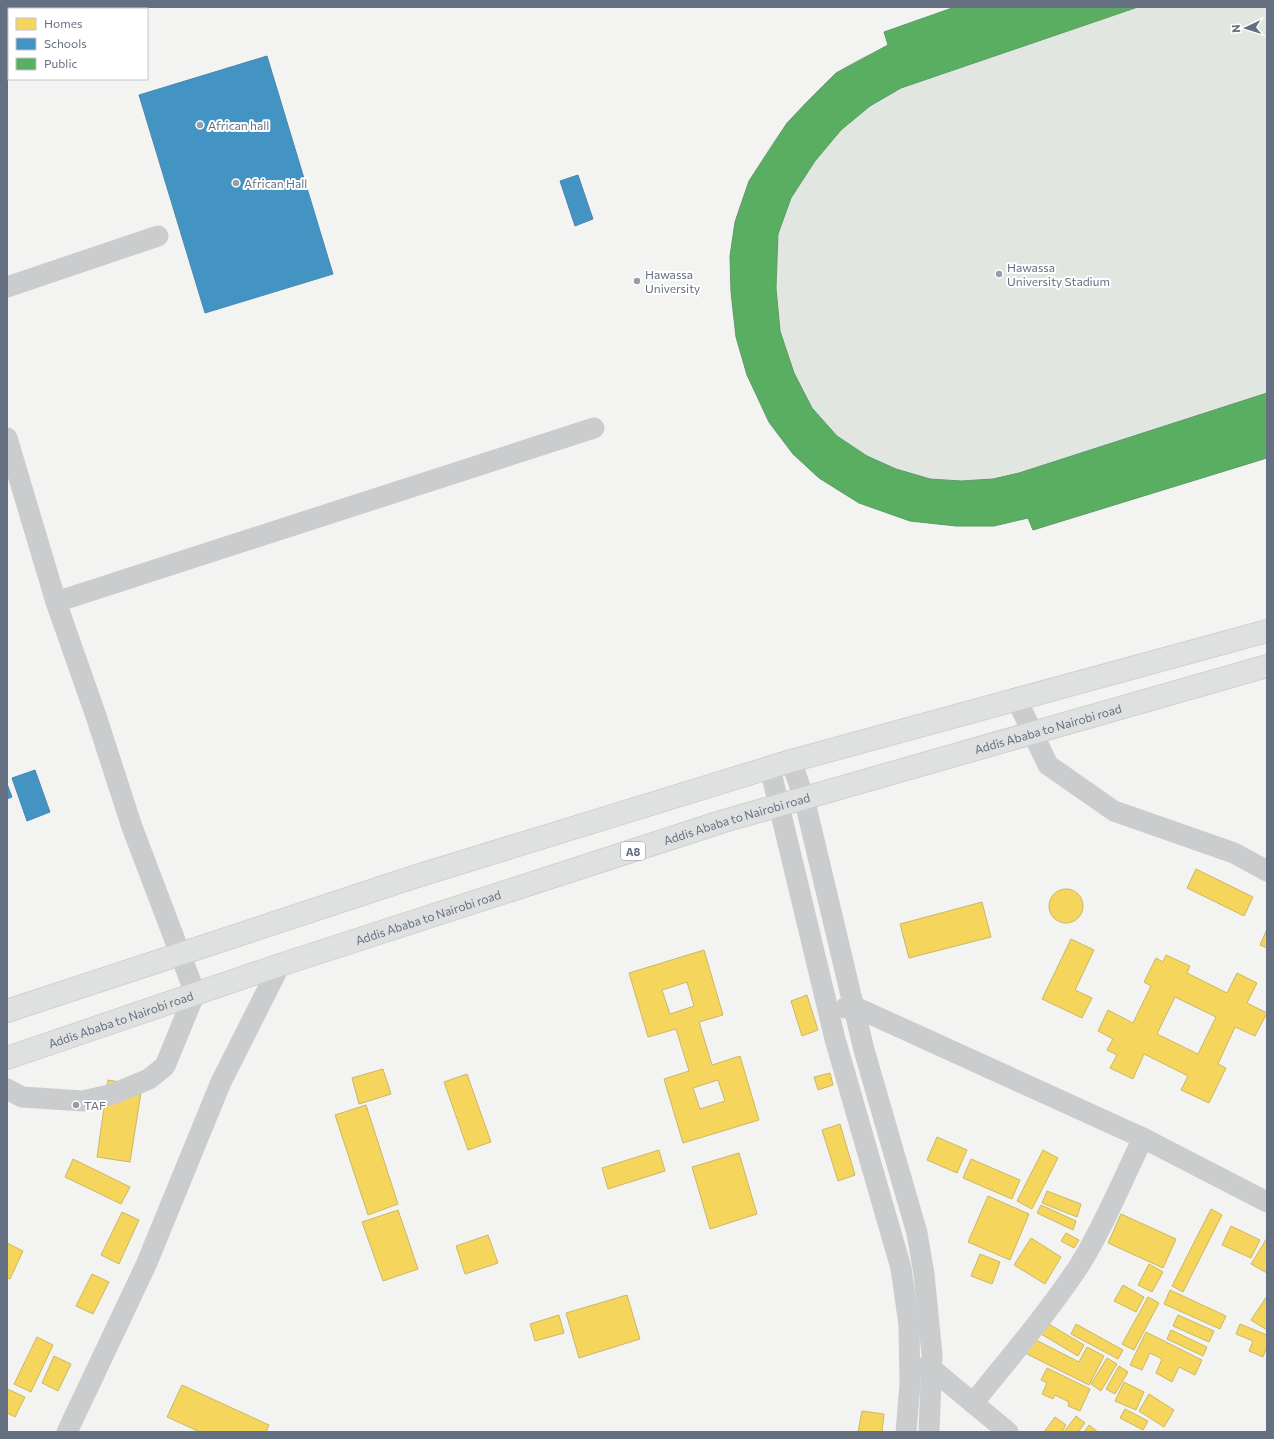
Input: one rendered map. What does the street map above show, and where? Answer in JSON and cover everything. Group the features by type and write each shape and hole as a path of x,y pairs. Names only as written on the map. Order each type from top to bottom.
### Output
{"highway":[{"path":"7,1010 417,876 791,761 1016,698 1267,631"},
{"name":"Addis Ababa to Nairobi road","path":"7,1058 280,965 724,821 1267,666"}],"street":[{"path":"7,287 158,236"},
{"path":"56,602 594,428"},
{"path":"7,438 56,602 96,716 132,827 195,994 165,1066 149,1079 113,1094 83,1101 22,1097 7,1088"},
{"path":"1016,698 1048,765 1114,811 1234,853 1262,865"},
{"path":"791,761 804,798 864,1050 917,1233 929,1312 932,1369 929,1432"},
{"path":"770,768 829,1013 900,1268 909,1325 910,1367 906,1432"},
{"path":"67,1432 146,1265 221,1082 280,965"},
{"path":"829,1013 853,1006 1143,1138 1267,1202"},
{"path":"973,1404 1019,1347 1078,1266 1092,1243 1143,1138"},
{"path":"910,1367 932,1369 1008,1432"}],"shaded area":[{"name":"Hawassa University Stadium","path":"955,7 1267,7 1267,458 1033,530 1028,518 873,505 858,502 832,487 809,469 788,448 769,424 747,372 739,345 733,317 730,289 730,261 733,233 740,206 750,180 777,137 811,96 847,65 888,45 884,32"}],"building: Homes":[{"path":"1196,869 1253,897 1244,916 1187,888"},
{"path":"1066,889 1078,894 1083,906 1078,918 1066,923 1054,918 1049,906 1054,894"},
{"path":"982,902 991,937 909,958 900,924"},
{"path":"1267,929 1267,948 1260,945"},
{"path":"1071,939 1094,950 1075,990 1092,998 1082,1018 1042,999"},
{"path":"704,950 723,1015 699,1022 712,1065 740,1056 759,1120 683,1143 664,1079 689,1071 676,1029 648,1037 629,973","holes":["687,982 694,1006 670,1014 662,990","718,1080 725,1101 700,1109 693,1088"]},
{"path":"1166,955 1190,966 1187,973 1227,993 1237,973 1257,983 1247,1003 1267,1013 1255,1036 1235,1027 1218,1064 1226,1068 1209,1103 1181,1090 1188,1076 1144,1054 1133,1079 1110,1068 1117,1055 1107,1050 1113,1039 1098,1031 1108,1010 1133,1023 1151,986 1144,982 1156,958 1163,962","holes":["1175,997 1216,1017 1198,1054 1157,1034"]},
{"path":"807,995 818,1030 802,1036 791,1001"},
{"path":"383,1069 391,1094 359,1104 352,1078"},
{"path":"830,1073 833,1085 818,1090 814,1077"},
{"path":"467,1074 491,1142 468,1150 444,1082"},
{"path":"108,1080 142,1086 130,1162 97,1157"},
{"path":"366,1105 398,1204 368,1215 335,1115"},
{"path":"840,1124 855,1175 838,1181 822,1130"},
{"path":"937,1137 967,1150 957,1173 927,1160"},
{"path":"659,1150 665,1171 608,1189 602,1168"},
{"path":"1043,1150 1058,1158 1032,1209 1017,1201"},
{"path":"739,1153 757,1214 710,1229 692,1167"},
{"path":"73,1159 130,1187 121,1204 65,1177"},
{"path":"971,1159 1020,1180 1012,1199 963,1178"},
{"path":"1047,1191 1081,1204 1077,1217 1042,1203"},
{"path":"988,1196 1029,1214 1010,1260 968,1242"},
{"path":"1041,1205 1076,1221 1073,1230 1037,1213"},
{"path":"1211,1209 1222,1215 1183,1292 1172,1286"},
{"path":"398,1210 418,1269 383,1281 362,1222"},
{"path":"122,1212 139,1220 119,1264 101,1255"},
{"path":"1121,1214 1176,1239 1163,1268 1108,1243"},
{"path":"1231,1226 1260,1240 1251,1258 1222,1245"},
{"path":"1066,1233 1079,1240 1074,1248 1061,1241"},
{"path":"488,1235 498,1263 465,1274 456,1246"},
{"path":"1031,1238 1061,1257 1045,1284 1014,1265"},
{"path":"1267,1238 1267,1273 1251,1264"},
{"path":"7,1243 23,1251 10,1279 7,1278"},
{"path":"980,1254 1000,1262 992,1284 971,1276"},
{"path":"1149,1264 1163,1272 1152,1292 1138,1285"},
{"path":"92,1274 109,1282 93,1314 76,1306"},
{"path":"1123,1285 1144,1297 1136,1312 1114,1301"},
{"path":"1170,1290 1226,1316 1220,1329 1164,1304"},
{"path":"627,1295 640,1339 579,1358 566,1313"},
{"path":"1267,1296 1267,1330 1251,1320"},
{"path":"1148,1297 1159,1303 1134,1350 1122,1344"},
{"path":"559,1315 564,1333 535,1341 530,1324"},
{"path":"1178,1315 1214,1331 1209,1342 1173,1326"},
{"path":"1042,1320 1084,1345 1078,1356 1036,1331"},
{"path":"1076,1324 1123,1350 1118,1359 1071,1334"},
{"path":"1240,1324 1267,1335 1267,1347 1263,1357 1249,1351 1253,1341 1236,1334"},
{"path":"1171,1330 1207,1347 1203,1356 1167,1339"},
{"path":"1146,1332 1202,1360 1195,1375 1179,1367 1172,1382 1156,1373 1162,1359 1150,1353 1142,1370 1130,1365"},
{"path":"37,1337 53,1345 31,1392 14,1384"},
{"path":"1032,1338 1079,1362 1087,1347 1104,1356 1089,1385 1025,1353"},
{"path":"54,1356 71,1364 58,1391 42,1383"},
{"path":"1107,1358 1117,1364 1101,1391 1091,1384"},
{"path":"1119,1366 1128,1372 1115,1394 1106,1389"},
{"path":"1047,1368 1090,1389 1080,1411 1068,1406 1069,1402 1055,1395 1053,1399 1042,1394 1047,1383 1041,1380"},
{"path":"1124,1382 1144,1392 1136,1410 1115,1401"},
{"path":"182,1385 269,1425 266,1432 200,1432 167,1417"},
{"path":"7,1389 25,1397 15,1417 7,1413"},
{"path":"1149,1394 1174,1410 1164,1427 1139,1411"},
{"path":"1125,1409 1148,1421 1143,1430 1120,1418"},
{"path":"862,1411 884,1414 882,1432 858,1432"},
{"path":"1076,1416 1085,1423 1078,1432 1064,1432"},
{"path":"1055,1417 1066,1425 1062,1432 1044,1432"},
{"path":"1089,1425 1098,1432 1084,1432"}],"building: Schools":[{"name":"African Hall","path":"267,56 333,274 205,313 139,95"},
{"path":"578,175 593,219 575,226 560,181"},
{"path":"35,770 50,812 27,821 12,778"},
{"path":"7,784 12,797 7,799"}],"building: Public":[{"path":"955,7 1138,7 901,88 870,106 841,130 815,161 791,198 778,234 776,288 780,331 794,373 812,408 837,436 867,456 896,469 930,479 961,481 993,479 1019,473 1267,393 1267,458 1033,530 1028,518 994,526 956,526 910,521 859,503 819,478 793,454 769,422 747,375 736,337 731,291 730,256 735,222 749,181 787,123 836,73 888,45 884,32"}],"place":[{"name":"African hall","path":"200,125"},
{"name":"African Hall","path":"236,183"},
{"name":"Hawassa University Stadium","path":"999,274"},
{"name":"Hawassa University","path":"637,281"},
{"name":"TAF","path":"76,1105"}]}
